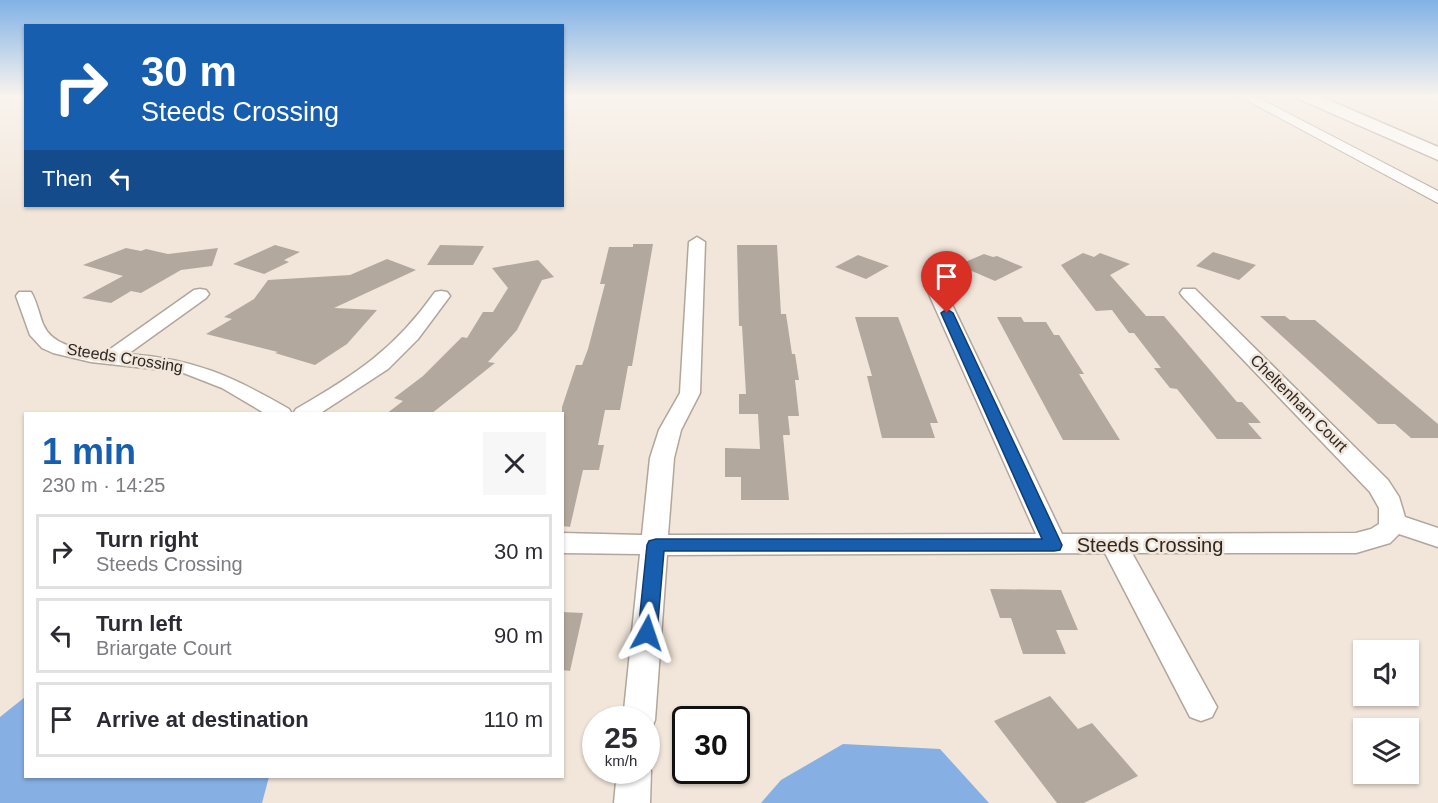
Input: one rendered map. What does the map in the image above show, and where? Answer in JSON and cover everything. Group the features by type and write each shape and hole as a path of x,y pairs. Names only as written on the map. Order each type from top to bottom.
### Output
{"highway":[{"path":"1391,133 1438,154"},
{"path":"1423,133 1438,140"}],"street":[{"path":"1316,133 1438,198"},
{"path":"640,706 662,458 666,440 690,393 697,242"},
{"path":"937,292 1054,545"},
{"name":"Cheltenham Court","path":"1189,293 1379,486 1391,502 1394,512 1392,522"},
{"path":"111,357 200,294"},
{"name":"Steeds Crossing","path":"25,296 40,337 51,346 111,357 171,363 213,375 278,412"},
{"path":"307,412 362,380 397,352 426,320 441,296"},
{"path":"1392,522 1438,538"},
{"name":"Steeds Crossing","path":"564,543 1114,545 1356,543 1373,541 1386,534 1392,522"},
{"path":"1114,545 1201,707"},
{"path":"632,803 633,784"}],"water":[{"path":"24,698 24,778 269,778 262,803 0,803 0,717"},
{"path":"843,744 940,749 989,803 761,803 781,780"}],"building":[{"path":"633,244 653,244 632,366 628,366 620,410 605,410 598,445 604,445 599,470 583,470 570,527 564,526 564,412 562,412 562,407 576,365 582,365 588,349 605,284 600,284 609,247 633,247"},
{"path":"275,245 300,252 284,260 289,262 264,274 233,264"},
{"path":"440,245 484,246 473,265 427,265"},
{"path":"737,245 777,245 781,314 786,314 792,354 795,354 799,380 795,380 799,416 788,416 790,435 783,435 789,500 741,500 741,477 725,477 725,448 760,449 758,414 739,414 739,394 746,394 742,326 739,326"},
{"path":"126,248 141,251 146,249 168,254 218,248 212,266 181,270 141,293 131,291 111,303 82,298 123,276 83,265"},
{"path":"1213,252 1256,265 1239,280 1196,266"},
{"path":"1083,253 1094,257 1100,253 1130,264 1110,275 1146,316 1164,316 1237,402 1242,402 1261,423 1248,423 1262,439 1217,439 1177,389 1170,388 1154,368 1161,368 1134,333 1129,333 1112,310 1096,311 1061,265"},
{"path":"984,254 997,256 1023,267 995,281 958,265"},
{"path":"858,255 889,266 866,279 835,267"},
{"path":"387,259 416,270 334,308 377,310 347,344 315,365 275,353 278,352 206,334 232,319 224,317 254,299 268,280 350,275"},
{"path":"538,260 554,277 542,280 517,330 488,362 495,363 434,412 389,412 403,401 394,398 423,376 462,337 467,338 483,312 493,312 508,288 492,268"},
{"path":"1260,316 1285,316 1290,320 1315,320 1438,424 1438,438 1411,438 1395,424 1378,424"},
{"path":"855,317 898,317 938,423 930,423 935,438 882,438 867,376 872,376"},
{"path":"997,317 1021,317 1024,322 1046,322 1054,335 1059,335 1084,374 1079,374 1120,440 1063,440"},
{"path":"990,589 1061,590 1078,630 1056,630 1066,654 1023,654 1011,618 1000,618"},
{"path":"564,612 583,613 570,671 564,670"},
{"path":"1050,696 1078,729 1092,723 1138,776 1084,803 1057,803 994,721"}],"route":[{"path":"647,633 656,545 1054,545 947,313"}]}
